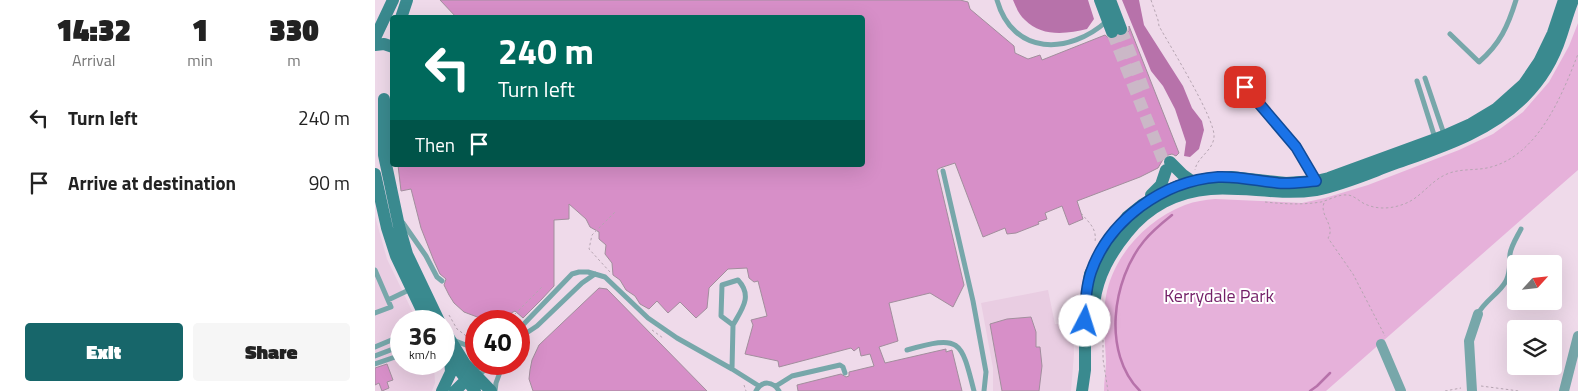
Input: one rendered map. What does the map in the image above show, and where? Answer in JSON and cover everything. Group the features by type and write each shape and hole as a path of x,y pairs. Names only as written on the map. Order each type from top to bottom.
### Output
{"street":[{"path":"375,38 393,0"},
{"path":"402,15 407,0"},
{"path":"1100,0 1114,24"},
{"path":"1110,0 1114,24"},
{"path":"1441,142 1489,114 1510,98 1524,84 1546,49 1564,0"},
{"path":"1167,165 1183,175 1194,177 1221,177 1317,185 1343,183 1491,123 1515,106 1530,90 1552,57 1561,37 1573,0"},
{"path":"375,45 385,44 390,46"},
{"path":"384,98 383,143 379,171 387,228 396,256 432,310"},
{"path":"1167,165 1176,190"},
{"path":"1142,205 1144,199 1161,185 1167,165"},
{"path":"379,171 396,212 423,310"},
{"path":"1091,391 1093,375 1093,309 1103,268 1132,225 1146,212 1194,177"},
{"path":"1082,391 1085,370 1085,309 1090,274 1095,262 1115,230 1127,216 1142,205 1176,190 1190,191 1217,188 1288,192 1317,185"},
{"path":"1472,391 1469,341 1478,314"},
{"path":"1564,391 1578,336"},
{"path":"1381,344 1401,391"},
{"path":"455,358 471,383 491,391"},
{"path":"455,358 471,383"},
{"path":"442,391 450,375"},
{"path":"455,391 471,383"}],"lane":[{"path":"997,0 1003,17 1016,32 1025,39 1040,44 1058,45 1078,40 1114,24"},
{"path":"1450,34 1479,62 1499,41 1509,22 1516,0"},
{"path":"1425,78 1441,142"},
{"path":"1417,81 1441,142"},
{"path":"1245,87 1296,147 1317,185"},
{"path":"943,170 973,300 986,372 985,391"},
{"path":"396,212 426,256 437,277 442,281"},
{"path":"1478,314 1481,307 1505,283 1511,267 1510,253 1521,229"},
{"path":"375,270 391,307 376,313"},
{"path":"530,318 572,274 579,272 595,274 605,277 648,318 677,338 733,369 757,389 769,383 778,389 792,376 840,365 845,373"},
{"path":"530,331 582,283 595,274"},
{"path":"733,325 721,316 722,284 738,280 745,288 746,300 733,325 733,369"},
{"path":"388,300 416,287"},
{"path":"375,347 390,341"},
{"path":"907,350 929,343 945,341 958,347 967,362 974,391"},
{"path":"375,356 390,350"},
{"path":"375,364 390,359"},
{"path":"495,391 499,375"}],"path":[{"path":"1151,0 1159,26 1204,106 1214,130 1213,144 1198,162 1194,177"},
{"path":"1381,344 1387,339 1353,274 1328,238 1331,231 1322,208 1324,201 1345,194 1370,206 1395,207 1412,201 1429,185 1453,171 1490,168 1499,164 1526,146 1546,122 1559,99 1578,54"},
{"path":"614,276 589,249 592,235 616,211"},
{"path":"519,310 542,288"},
{"path":"1103,308 1103,359 1108,391"}],"shaded area":[{"path":"1013,0 1088,0 1094,19 1087,29 1063,33 1046,32 1025,20 1019,13"},
{"path":"1122,0 1139,0 1144,25 1183,86 1192,108 1202,121 1204,130 1199,149 1190,157 1184,156 1186,142 1175,109 1163,86 1151,71"},
{"path":"375,216 387,259 412,310 390,310 390,375 435,375 435,383 432,391 375,391"},
{"path":"1048,290 1055,324 1073,325 1074,354 1071,391 993,391 993,368 981,303"}],"green space":[{"name":"Kerrydale Park","path":"1578,23 1578,170 1326,391 1104,391 1106,361 1104,312 1106,296 1116,266 1134,240 1145,229 1171,211 1185,205 1207,200 1302,203 1325,198 1368,185 1459,150 1493,134 1523,112 1549,82 1569,46"}],"building":[{"path":"440,0 960,0 968,2 970,9 1014,46 1015,53 1028,59 1040,55 1042,60 1105,35 1111,40 1124,36 1129,31 1129,26 1179,153 1176,156 1172,154 1165,156 1158,168 1140,177 1077,201 1083,219 1069,225 1062,206 1045,213 1047,219 1038,222 1039,224 1016,233 1007,234 1005,228 983,237 955,163 937,170 964,285 953,307 930,293 889,303 898,341 879,347 885,363 946,349 946,352 952,350 962,391 798,391 797,385 841,374 846,377 849,376 849,372 874,366 870,354 861,356 859,347 854,351 851,348 779,367 778,361 745,354 753,325 751,320 767,316 758,281 754,282 749,278 747,268 728,269 709,288 707,308 696,318 680,302 668,313 657,301 649,309 640,304 635,296 626,290 620,280 613,275 612,263 605,254 606,245 599,239 599,232 590,227 586,219 569,204 569,219 554,220 554,286 530,311 465,310 465,312 454,303 444,285 446,279 440,274 421,228 411,189 401,191 398,167 865,167 865,15 454,15"},
{"path":"599,288 607,289 707,391 533,391 529,379 530,370 532,360 539,345"},
{"path":"1031,317 1036,332 1036,347 1040,347 1042,366 1039,391 1002,391 990,324 1007,319"},
{"path":"387,364 393,380 387,382 389,388 382,391 379,383 375,385 375,368"}],"waterway":[{"path":"1140,391 1128,375 1120,357 1116,337 1116,316 1119,296 1133,257 1147,237 1172,215"},
{"path":"1310,391 1330,373"}],"tunnel":[{"path":"1121,29 1144,90"},
{"path":"1112,32 1165,165"}],"route":[{"path":"1085,321 1090,274 1095,262 1127,216 1142,205 1173,188 1217,177 1277,183 1316,181 1296,147 1245,87"}]}
